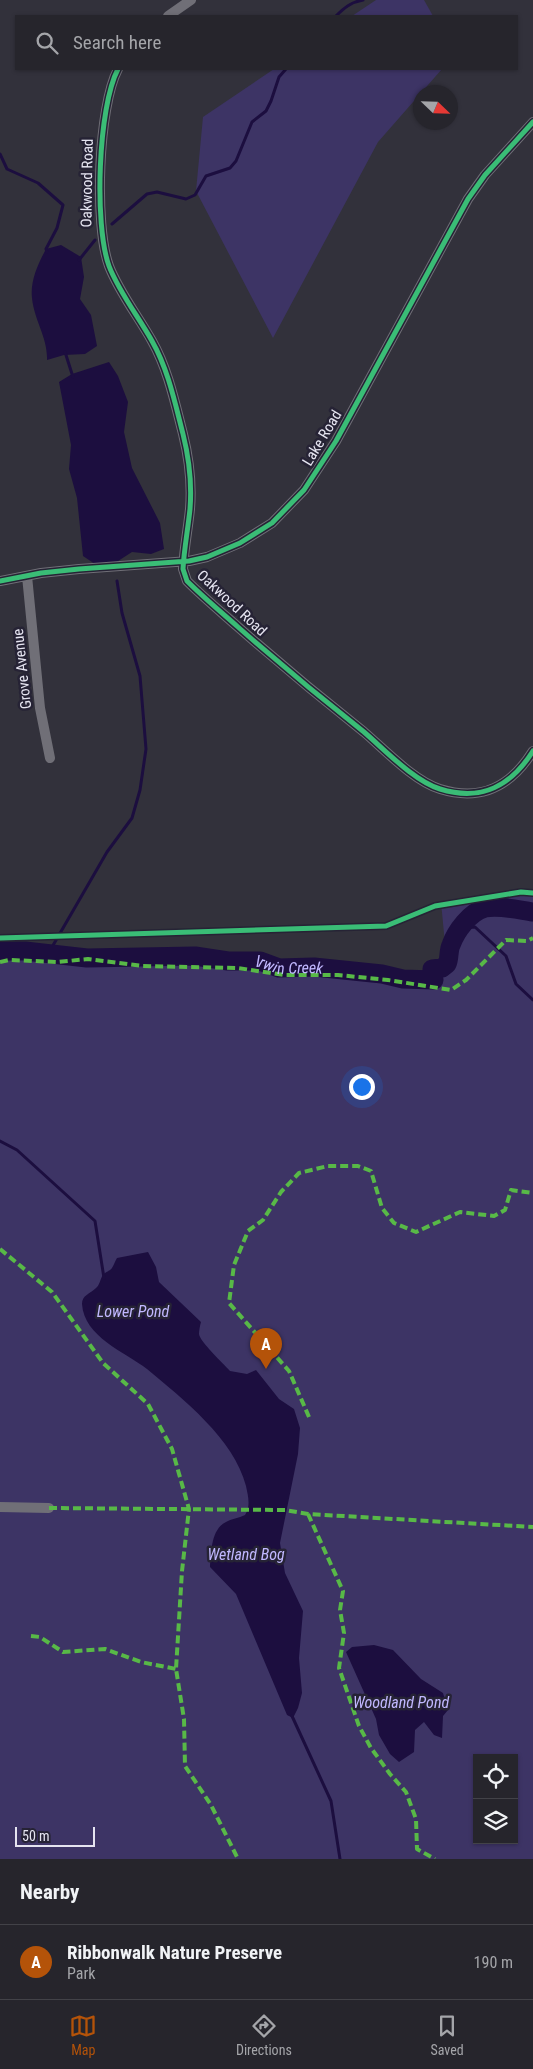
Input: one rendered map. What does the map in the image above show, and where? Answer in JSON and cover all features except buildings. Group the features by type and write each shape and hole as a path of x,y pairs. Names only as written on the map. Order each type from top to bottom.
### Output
{"street":[{"path":"169,15 191,0"},
{"name":"Oakwood Road","path":"118,70 107,96 103,124 100,210 102,232 105,254 112,274 160,356 183,434 190,490 183,562 184,575 193,587 278,662 421,779 441,789 466,793 487,791 501,786 513,777 533,751"},
{"name":"Lake Road","path":"0,581 79,569 183,562 214,554 255,535 272,523 304,490 336,441 468,200 485,176 533,122"},
{"name":"Grove Avenue","path":"27,576 40,708 50,758"},
{"path":"0,1507 49,1508"}],"shaded area":[{"path":"376,0 424,0 432,15 354,15"},
{"path":"273,70 441,70 428,85 413,85 413,102 378,142 273,338 196,191 203,117"},
{"path":"533,895 533,1859 0,1859 0,951 25,951 87,958 195,956 228,961 260,961 279,968 314,967 382,974 403,979 434,980 448,975 441,902"}],"water":[{"path":"61,245 81,257 84,277 80,299 91,315 97,346 85,354 64,355 47,360 45,344 33,306 32,285 46,249"},
{"path":"109,362 118,376 128,402 124,432 132,468 160,523 164,549 151,554 132,552 115,563 95,564 83,556 77,498 69,469 71,445 59,382 72,374"},
{"name":"Lower Pond","path":"148,1252 156,1267 159,1282 201,1322 199,1334 207,1347 230,1371 247,1374 256,1370 279,1399 294,1409 300,1428 298,1454 280,1543 285,1573 303,1611 299,1658 302,1693 293,1718 287,1715 236,1594 210,1567 213,1542 217,1530 226,1522 245,1515 248,1508 246,1486 240,1469 231,1452 219,1436 191,1407 147,1369 98,1335 84,1316 83,1299 97,1287 103,1275 112,1268 117,1258"},
{"name":"Woodland Pond","path":"374,1645 393,1650 421,1679 443,1693 448,1710 443,1716 442,1738 434,1735 424,1722 415,1730 414,1752 399,1762 390,1754 379,1735 376,1719 346,1652 352,1647"}],"waterway":[{"path":"337,15 348,6 363,0"},
{"path":"112,224 147,194 157,192 186,199 195,195 206,176 230,168 236,161 252,122 266,111 279,77 285,70"},
{"path":"0,154 7,169 38,183 63,205 57,228 46,249 47,252"},
{"path":"79,260 95,240"},
{"path":"65,352 73,377"},
{"path":"48,954 107,852 132,818 140,790 146,749 140,676 122,613 117,581"},
{"name":"Irwin Creek","path":"0,951 25,951 87,958 195,956 228,961 260,961 279,968 314,967 382,974 403,979 434,980 432,969 442,968 447,964 450,947 456,934 464,923 479,910 497,907 533,912"},
{"path":"460,928 475,927 506,956 516,984 533,1000"},
{"path":"0,1141 17,1150 95,1221 104,1278"},
{"path":"292,1716 331,1801 340,1859"}],"marked path":[{"path":"0,962 9,960 58,962 88,959 143,966 238,968 284,975 338,975 388,980 451,990 466,980 506,940 527,941 533,938"},
{"path":"309,1417 289,1371 229,1303 234,1265 248,1231 263,1220 281,1192 299,1173 328,1166 358,1166 371,1171 382,1208 394,1223 416,1232 460,1212 494,1216 505,1210 511,1190 533,1193"},
{"path":"0,1249 52,1292 103,1363 148,1404 172,1449 189,1509 182,1571 176,1669 184,1719 185,1766 211,1805 238,1859"},
{"path":"49,1508 285,1510 308,1514 533,1527"},
{"path":"308,1514 343,1591 340,1610 344,1633 339,1668 359,1726 371,1748 406,1792 416,1819 417,1849 435,1859"},
{"path":"31,1636 40,1637 63,1652 105,1649 141,1662 176,1669"}],"cycle path":[{"path":"118,70 111,87 102,137 100,196 104,247 113,276 158,352 170,386 183,434 191,490 183,569 187,581 269,654 400,764 430,785 455,793 482,792 494,788 515,774 533,751"},
{"path":"0,581 41,573 189,561 207,557 240,543 272,523 304,490 336,441 468,199 485,175 533,122"},
{"path":"0,938 386,926 435,906 521,892 533,893"}],"place":[{"name":"Ribbonwalk Nature Preserve","path":"266,1369"}],"water label":[{"name":"Wetland Bog","path":"246,1554"}]}
